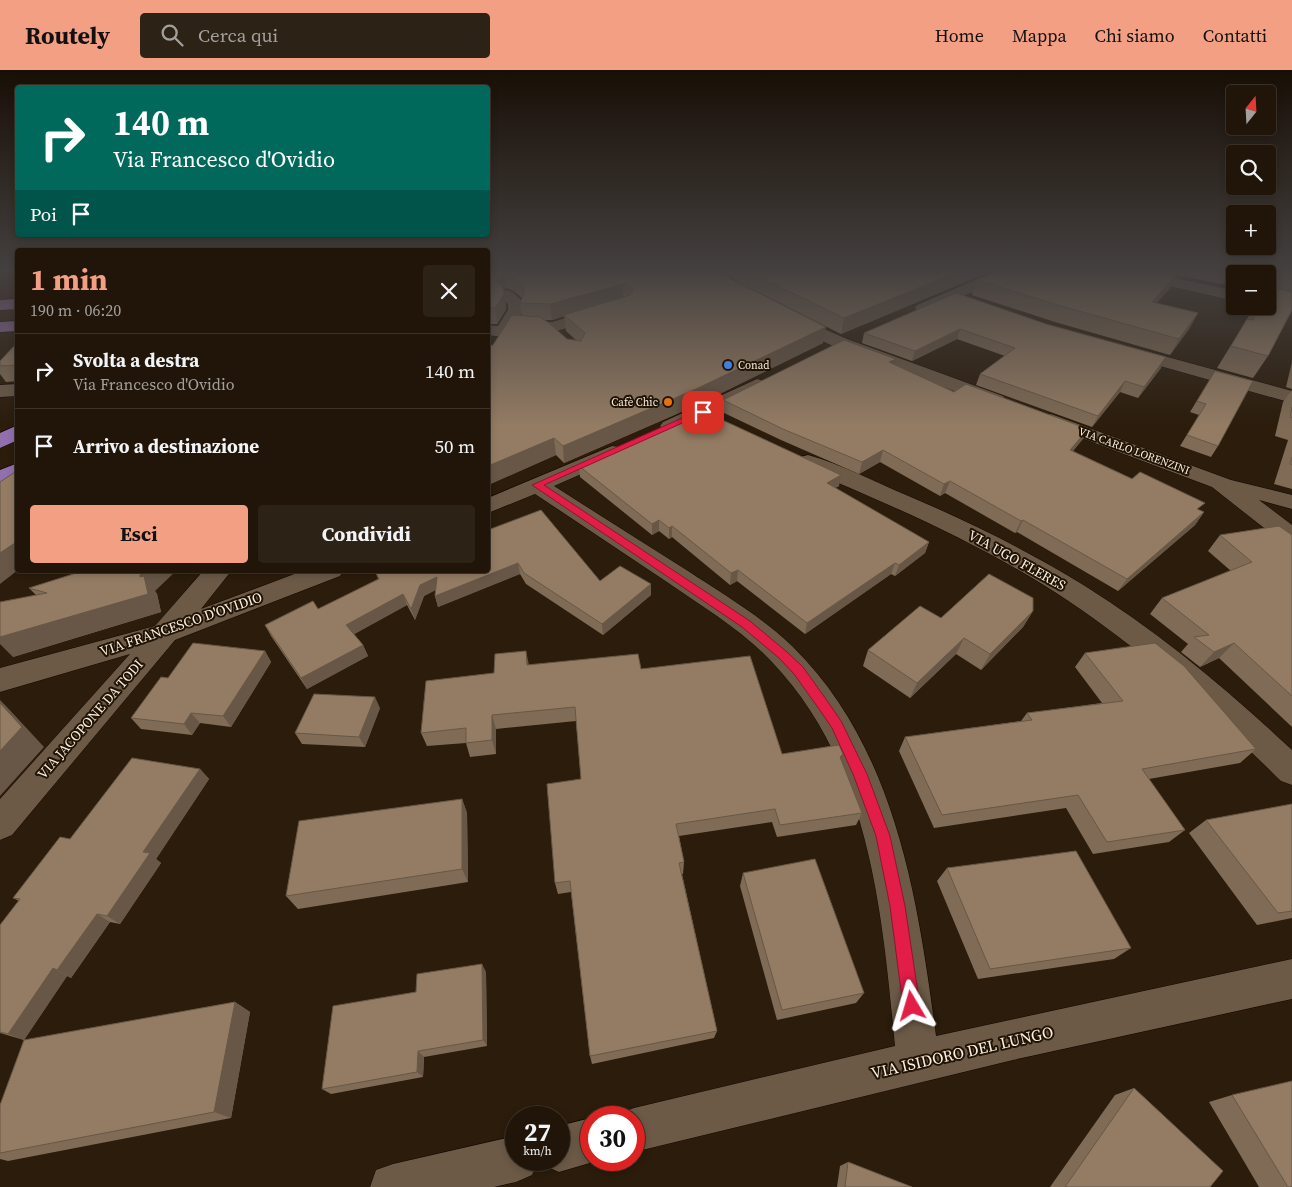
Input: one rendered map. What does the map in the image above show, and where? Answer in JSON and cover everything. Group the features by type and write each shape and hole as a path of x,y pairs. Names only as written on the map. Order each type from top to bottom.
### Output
{"main road":[{"path":"0,327 15,326"},
{"path":"0,442 15,433"},
{"path":"0,480 15,471"}],"street":[{"path":"493,348 499,329 549,327 563,323"},
{"name":"VIA CARLO LORENZINI","path":"807,323 1023,410 1220,482 1292,538"},
{"path":"549,327 563,339"},
{"path":"821,353 850,339"},
{"path":"1115,347 1292,397"},
{"path":"490,505 703,412 770,378"},
{"path":"0,391 15,390"},
{"path":"703,412 727,426"},
{"name":"VIA UGO FLERES","path":"787,454 891,497 963,530 1076,593 1192,677 1292,771"},
{"path":"1220,482 1292,502"},
{"path":"537,485 746,624 783,655 824,705 856,766 883,836 901,924 918,1061"},
{"name":"VIA JACOPONE DA TODI","path":"0,824 216,573"},
{"name":"VIA FRANCESCO D'OVIDIO","path":"0,680 162,634 323,573"},
{"name":"VIA ISIDORO DEL LUNGO","path":"645,1127 918,1061 1292,979"},
{"path":"393,1187 505,1162"}],"building":[{"path":"507,323 549,323 567,339 581,341 585,333 573,323 818,323 826,327 696,389 563,446 554,438 490,465 490,346 493,345"},
{"path":"887,323 1043,323 1166,357 1144,387 1125,381 1098,416 980,374 1015,348 960,329 915,351 864,333"},
{"path":"1122,323 1191,323 1179,339"},
{"path":"1245,323 1285,323 1268,356 1231,346"},
{"path":"844,340 896,359 889,362 954,392 966,384 1088,429 1070,450 1132,479 1140,472 1205,503 1197,509 1204,512 1127,579 950,481 944,484 883,450 862,462 783,429 723,400"},
{"path":"15,345 15,365 0,366 0,361"},
{"path":"1215,371 1253,381 1218,446 1187,435 1206,404 1197,401"},
{"path":"703,411 841,475 827,483 929,542 899,565 895,563 807,623 738,570 731,573 672,526 669,528 659,520 652,524 579,466"},
{"path":"15,472 15,543 0,553 0,482"},
{"path":"541,510 600,581 620,566 651,584 602,624 524,573 518,563 435,596 437,577 420,585 411,609 403,594 346,625 363,645 301,678 265,625 313,601 318,609 379,579 376,573 490,573 490,529"},
{"path":"1279,526 1292,535 1292,696 1234,643 1214,652 1194,637 1209,635 1162,598 1252,562 1220,535"},
{"path":"76,573 142,573 140,577 144,576 148,594 0,637 0,602 47,593 29,588"},
{"path":"989,574 1033,598 1033,611 990,654 964,638 917,683 868,650 920,606 941,618"},
{"path":"193,643 265,651 223,716 191,713 184,724 131,718 161,677 168,678"},
{"path":"1155,643 1184,666 1256,749 1142,769 1185,830 1107,842 1078,795 942,815 905,737 1032,720 1027,713 1123,701 1085,653"},
{"path":"526,651 527,665 638,654 641,669 750,656 782,754 839,745 843,754 840,757 862,813 780,825 775,809 676,824 684,862 679,863 717,1031 590,1056 570,881 555,883 547,784 581,779 575,707 492,715 492,740 466,743 466,728 421,733 426,681 494,673 495,654"},
{"path":"314,694 375,697 359,737 295,733"},
{"path":"0,703 22,727 0,751"},
{"path":"132,758 200,769 143,852 150,853 107,916 97,914 57,970 53,968 8,1034 0,1032 0,925 20,899 13,898 60,837 70,839"},
{"path":"462,799 462,869 286,896 299,821"},
{"path":"1292,804 1292,911 1278,913 1206,820"},
{"path":"1076,851 1131,948 990,969 947,868"},
{"path":"815,859 864,993 782,1010 743,873"},
{"path":"482,964 483,1040 418,1051 417,1072 322,1089 333,1006 416,992 417,974"},
{"path":"235,1002 214,1112 0,1153 0,1105 24,1040"},
{"path":"1292,1081 1292,1187 1288,1187 1232,1095"},
{"path":"1134,1088 1223,1171 1210,1187 1065,1187"},
{"path":"848,1162 912,1187 845,1187"}],"place":[{"name":"Conad","path":"728,365"},
{"name":"Cafè Chic","path":"668,402"}],"route":[{"path":"703,412 537,485 724,608 765,638 798,671 824,705 860,774 883,836 898,906 912,1006"}]}
